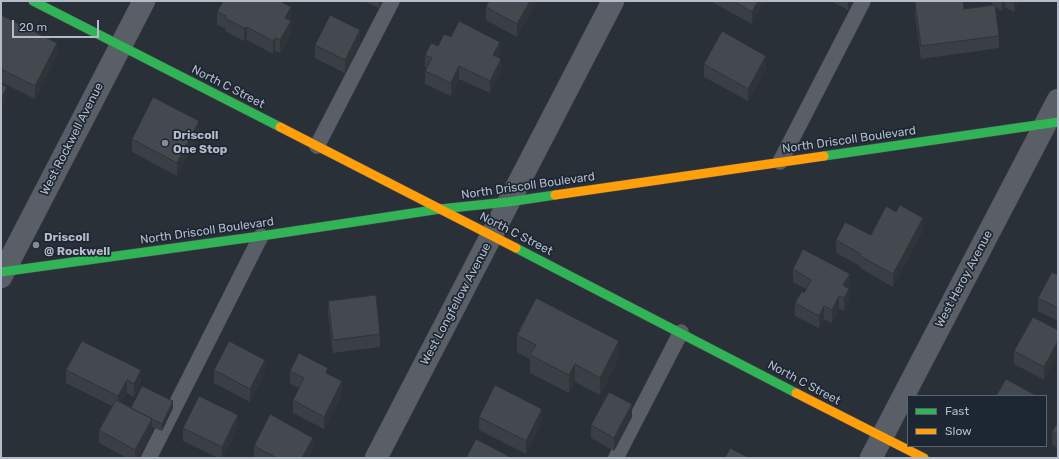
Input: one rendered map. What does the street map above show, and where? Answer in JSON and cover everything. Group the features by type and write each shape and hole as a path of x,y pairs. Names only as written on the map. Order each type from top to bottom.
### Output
{"main road":[{"name":"North C Street","path":"33,1 492,235 924,458"},
{"name":"North Driscoll Boulevard","path":"2,273 440,209 508,202 1052,123"}],"street":[{"name":"West Rockwell Avenue","path":"2,273 144,1"},
{"name":"West Longfellow Avenue","path":"376,458 613,1"},
{"name":"West Heroy Avenue","path":"871,458 1052,123 1058,100"}],"lane":[{"path":"316,146 392,1"},
{"path":"780,162 862,1"},
{"path":"150,458 261,236"},
{"path":"616,458 681,332"}],"building":[{"path":"223,1 280,1 291,7 285,18 291,21 280,40 275,38 273,41 247,27 244,28 217,12"},
{"path":"489,1 530,1 517,24 486,7"},
{"path":"733,1 758,1 752,12"},
{"path":"963,1 964,9 995,5 999,36 921,46 915,2"},
{"path":"1,15 57,43 35,86 1,69"},
{"path":"330,15 360,30 345,60 315,45"},
{"path":"459,21 500,42 493,55 501,59 490,81 459,66 451,83 425,71 432,58 425,55 431,43 438,46 444,34 451,37"},
{"path":"722,31 766,56 748,89 704,64"},
{"path":"1,84 7,87 1,99"},
{"name":"Driscoll One Stop","path":"153,97 199,121 177,163 132,139"},
{"path":"900,205 923,218 893,274 860,256 861,254 836,240 845,222 871,235 886,206 896,212"},
{"path":"803,249 850,274 843,285 849,289 844,298 839,296 832,310 824,306 819,316 795,303 802,291 804,293 811,280 793,269"},
{"path":"1052,272 1058,275 1058,308 1038,298"},
{"path":"376,295 380,334 333,340 328,301"},
{"path":"536,298 619,341 600,378 575,364 569,375 530,355 536,345 517,335"},
{"path":"1033,317 1058,330 1058,341 1044,367 1014,351"},
{"path":"82,341 141,370 134,384 127,380 118,396 66,370"},
{"path":"229,341 265,360 250,389 214,370"},
{"path":"299,353 328,368 326,373 342,381 324,417 293,400 304,378 290,371"},
{"path":"1006,379 1035,395 997,395"},
{"path":"495,385 542,409 526,441 479,417"},
{"path":"142,386 173,401 162,424 131,408"},
{"path":"609,392 632,404 614,438 591,425"},
{"path":"199,396 238,415 222,447 183,428"},
{"path":"116,400 152,419 135,450 99,430"},
{"path":"270,414 313,438 302,458 277,458 254,446"},
{"path":"1058,422 1058,435 1052,432"},
{"path":"476,439 512,458 466,458"},
{"path":"730,448 749,458 725,458"}],"traffic: fast":[{"path":"33,1 280,127"},
{"path":"824,156 1058,122"},
{"path":"1,272 261,236 440,209 508,202 555,195"},
{"path":"516,248 796,393"}],"traffic: slow":[{"path":"280,127 516,248"},
{"path":"555,195 824,156"},
{"path":"796,393 924,458"}],"place":[{"name":"Driscoll One Stop","path":"165,143"},
{"name":"Driscoll @ Rockwell","path":"36,245"}]}
